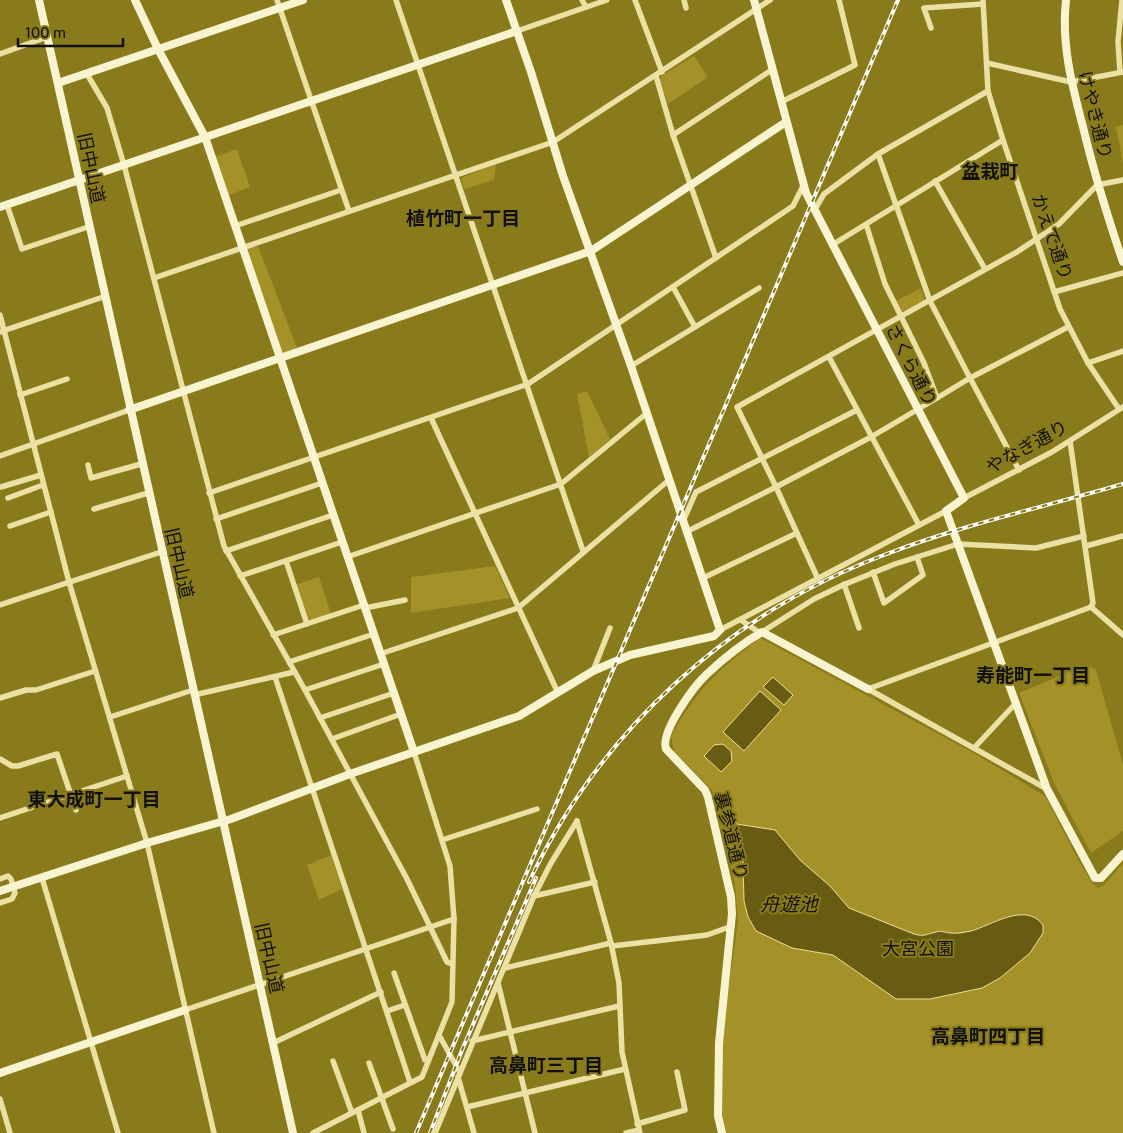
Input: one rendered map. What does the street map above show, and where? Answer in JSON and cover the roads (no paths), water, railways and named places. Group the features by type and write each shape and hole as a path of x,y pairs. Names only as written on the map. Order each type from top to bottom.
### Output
{"street":[{"name":"旧中山道","path":"39,0 221,821 293,1133"},
{"path":"135,0 158,49 205,137 414,752 450,866 454,919 452,1002 422,1077 313,1133"},
{"path":"58,83 158,49 279,4 303,0"},
{"path":"396,0 528,384 583,552"},
{"path":"506,0 554,142 568,191 617,324 720,630"},
{"path":"582,0 586,7"},
{"path":"88,227 22,249 4,206 205,137 312,103 607,0"},
{"path":"635,0 659,74 673,135 716,258"},
{"path":"684,0 686,8"},
{"name":"さくら通り","path":"754,0 803,186 814,211 964,498"},
{"path":"154,278 554,142 770,0"},
{"path":"781,102 854,65 839,0"},
{"name":"けやき通り","path":"1066,0 1065,37 1070,82 1097,185 1123,262"},
{"path":"988,63 1070,82 1122,72 1118,42 1122,0"},
{"path":"931,28 924,8 983,2"},
{"name":"かえで通り","path":"983,2 988,63 988,91 1054,292 1068,327 1088,363 1121,408"},
{"path":"279,4 349,211"},
{"path":"0,54 48,37"},
{"path":"673,135 773,70"},
{"path":"87,74 107,108 124,165 182,392 226,551 332,739 407,879 447,962 452,964"},
{"path":"814,211 824,194 878,154 988,91"},
{"path":"0,456 591,251 786,122"},
{"path":"832,245 1003,140"},
{"path":"878,154 930,301 1019,470"},
{"path":"818,579 737,407 1037,240 1059,224 1097,185 1123,180"},
{"path":"935,181 985,269"},
{"path":"209,493 528,384 793,206 803,186"},
{"path":"235,226 342,190"},
{"path":"866,224 885,284 924,363 937,398"},
{"path":"1054,292 1123,273"},
{"path":"673,287 695,327"},
{"path":"631,366 758,288"},
{"path":"2,331 104,297"},
{"path":"0,315 2,331 69,582 147,843 214,1133"},
{"path":"688,531 776,488 871,437 970,378 1068,327"},
{"path":"1088,363 1123,350"},
{"path":"829,357 919,525"},
{"path":"20,395 67,379"},
{"name":"やなぎ通り","path":"946,511 964,498 1070,441 1121,408"},
{"path":"684,519 696,492 857,410"},
{"path":"347,558 561,484 646,413"},
{"path":"430,418 558,693"},
{"path":"1070,441 1086,546 1092,594 1091,607"},
{"path":"88,465 91,478 141,464"},
{"path":"2,487 40,475"},
{"path":"380,654 518,608 669,480"},
{"path":"216,518 322,483"},
{"path":"8,498 43,486"},
{"path":"94,509 148,493"},
{"path":"0,891 221,821 519,716 593,671 630,656 714,636 720,630 946,511 1047,789 1095,878 1101,878 1123,854"},
{"path":"10,526 51,512"},
{"path":"226,551 333,515"},
{"path":"703,578 797,533"},
{"path":"761,632 814,599 844,584 873,572 958,544 1036,548 1084,536"},
{"path":"1086,546 1123,536"},
{"path":"240,576 342,542"},
{"path":"0,604 161,552"},
{"path":"873,572 884,602 923,575 917,557"},
{"path":"286,561 308,624"},
{"path":"844,584 859,628"},
{"path":"273,634 364,607 405,600"},
{"path":"868,689 1091,607"},
{"path":"1091,607 1123,635"},
{"path":"741,620 975,747 1047,789"},
{"path":"593,671 610,628"},
{"name":"裏参道通り","path":"722,1133 718,1116 719,1042 732,926 731,897 705,790 671,756 664,743 673,722 706,675 761,632"},
{"path":"289,662 374,634"},
{"path":"305,690 384,664"},
{"path":"0,698 26,690 36,690 95,671"},
{"path":"110,717 194,693 294,672"},
{"path":"275,677 410,1082"},
{"path":"320,718 394,693"},
{"path":"975,747 1015,704"},
{"path":"332,739 401,714"},
{"path":"0,759 12,766 18,766 57,754 76,810"},
{"path":"0,818 127,776"},
{"path":"442,840 537,809"},
{"path":"435,1133 534,896 556,854 577,821 612,945 619,983 619,1006 625,1069 639,1129"},
{"path":"0,879 8,876 15,892 12,899 0,903"},
{"path":"42,878 118,1133"},
{"path":"534,896 595,882"},
{"path":"0,1073 454,919"},
{"path":"505,968 612,945 707,934 732,926"},
{"path":"394,973 425,1060 428,1061"},
{"path":"498,983 512,1031 534,1133"},
{"path":"273,1043 381,992"},
{"path":"387,1011 405,1005"},
{"path":"472,1041 619,1006"},
{"path":"438,1036 459,1074 474,1133"},
{"path":"333,1061 364,1133"},
{"path":"369,1063 393,1129"},
{"path":"467,1107 625,1069"},
{"path":"626,1133 685,1110 677,1072"},
{"path":"0,1099 10,1133"}],"water":[{"path":"773,677 793,695 784,705 763,687"},
{"path":"760,691 781,710 744,751 723,732"},
{"path":"723,744 731,751 732,761 721,772 704,756 714,745"},
{"name":"舟遊池","path":"730,823 775,830 800,860 830,886 849,908 914,934 923,935 938,931 956,933 971,931 1018,915 1036,918 1043,925 1043,933 1030,953 1000,978 982,988 930,999 896,999 833,955 792,948 756,931 748,917 744,901 743,858 727,825"}],"railway":[{"path":"416,1133 898,0"},
{"path":"529,882 558,827 592,776 631,728 675,684 722,645 773,610 827,580 913,544 973,525 1123,484"},
{"path":"430,1133 462,1050 536,878"}],"district":[{"name":"盆栽町","path":"990,171"},
{"name":"植竹町一丁目","path":"463,218"},
{"name":"寿能町一丁目","path":"1033,675"},
{"name":"東大成町一丁目","path":"94,799"},
{"name":"高鼻町四丁目","path":"988,1036"},
{"name":"高鼻町三丁目","path":"546,1065"}],"park label":[{"name":"大宮公園","path":"918,949"}]}
